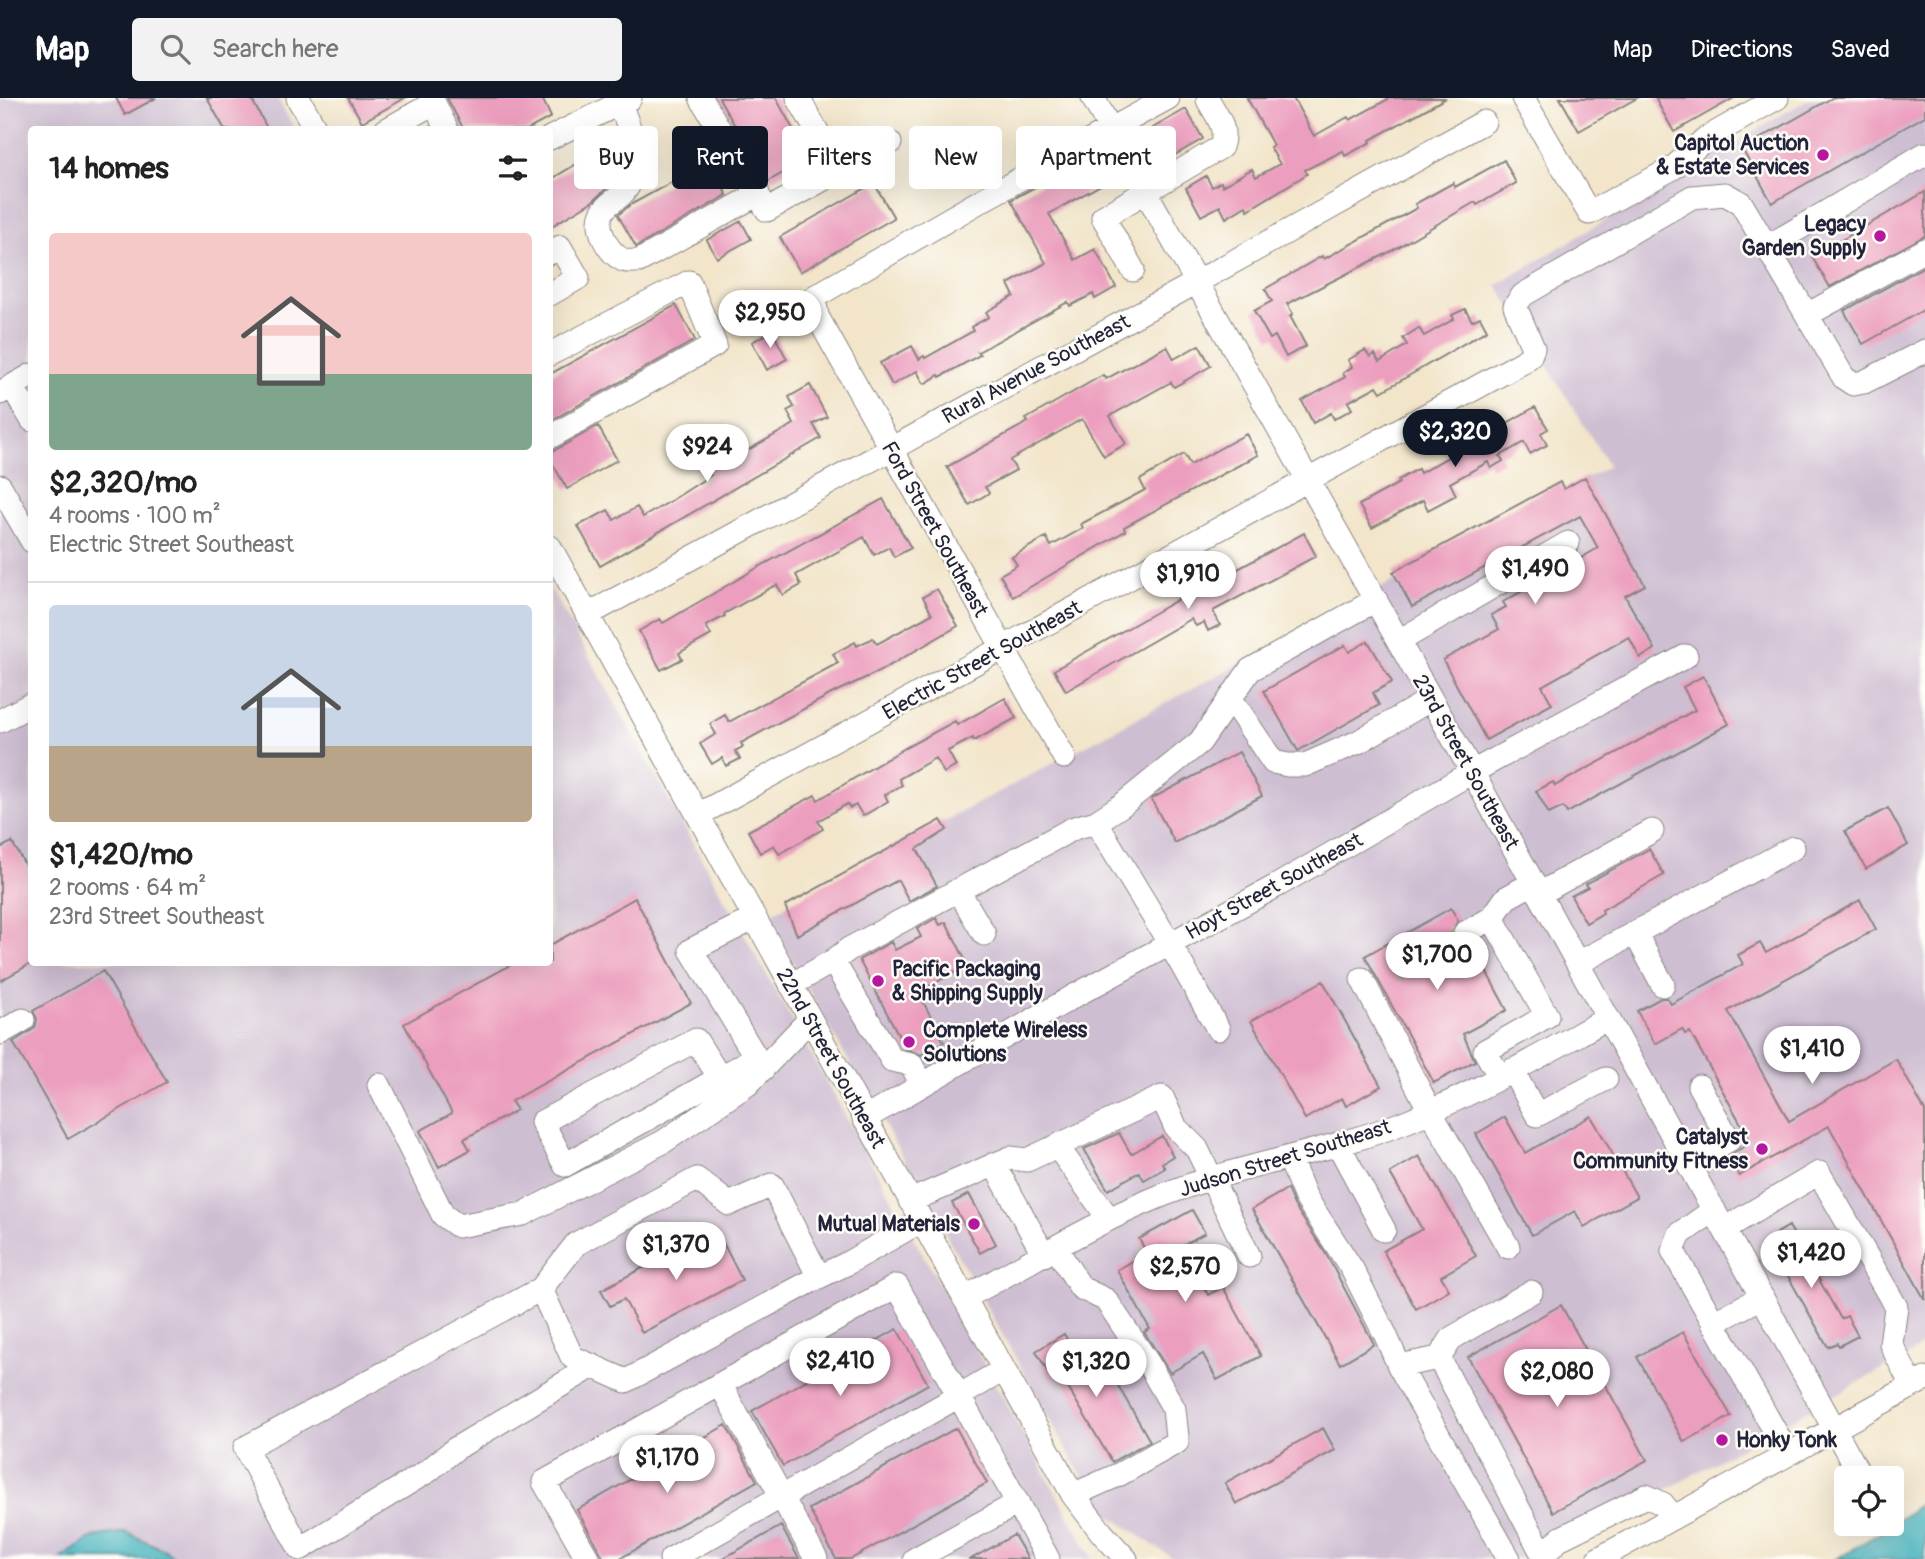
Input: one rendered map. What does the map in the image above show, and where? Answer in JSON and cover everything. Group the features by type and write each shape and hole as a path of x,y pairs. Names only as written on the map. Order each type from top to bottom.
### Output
{"street":[{"path":"299,98 314,126"},
{"path":"701,98 767,210 805,189"},
{"path":"798,98 814,126"},
{"name":"23rd Street Southeast","path":"1093,98 1110,126"},
{"path":"1117,126 1168,98"},
{"path":"1523,98 1590,213 1673,168 1705,139 1777,98"},
{"path":"553,136 593,106 625,100 640,160 630,177 628,187 607,205 601,214 600,228 612,252 625,261 639,261 758,194"},
{"path":"1133,270 1103,217 1221,147 1225,137 1224,128 1208,100"},
{"path":"393,126 434,101 445,126"},
{"name":"Rural Avenue Southeast","path":"587,615 1484,122"},
{"path":"1925,154 1767,247 1844,378 1853,384 1864,382 1925,351"},
{"name":"Ford Street Southeast","path":"1016,183 814,297 817,316 1064,757"},
{"name":"23rd Street Southeast","path":"1145,189 1432,699 1856,1466"},
{"name":"Electric Street Southeast","path":"698,815 1523,362 1530,356 1533,348 1515,306 1522,295 1692,197 1725,194 1741,202 1767,247"},
{"path":"553,251 560,247 578,278 553,292"},
{"path":"1807,315 1925,250"},
{"path":"553,352 689,282 715,345 553,436"},
{"path":"14,385 28,412"},
{"path":"0,486 28,534"},
{"path":"1399,641 1568,543"},
{"name":"22nd Street Southeast","path":"553,561 587,615 1073,1495 1124,1558"},
{"path":"791,985 849,949 1074,828 1096,822 1122,805 1200,742 1250,670 1376,600"},
{"name":"Hoyt Street Southeast","path":"864,1119 1076,995 1278,885 1472,772 1686,656"},
{"path":"1231,699 1273,762 1288,765 1305,765 1358,742 1432,699"},
{"path":"0,721 28,706"},
{"path":"1096,822 1218,1028"},
{"path":"1465,933 1492,918 1506,898 1536,888 1652,831"},
{"path":"1577,963 1793,848"},
{"path":"958,890 984,934"},
{"path":"755,918 691,950 759,1063"},
{"path":"1492,918 1547,1016 1485,1051 1537,1115 1606,1079"},
{"path":"1635,933 1663,985"},
{"path":"833,961 892,1060 911,1065 922,1085"},
{"path":"1362,979 1430,1111 1508,1247"},
{"name":"Judson Street Southeast","path":"964,1298 1109,1219 1152,1199 1212,1178 1404,1123 1506,1074 1608,1018"},
{"path":"720,1078 696,1040 542,1122 565,1165 720,1078 759,1063 810,1019"},
{"path":"0,1032 23,1020"},
{"path":"1525,1029 1539,1055"},
{"path":"379,1085 443,1215 458,1226 523,1214 663,1142 747,1086 759,1063"},
{"path":"1688,1163 1729,1140 1699,1086"},
{"path":"541,1289 572,1357 626,1381 846,1265 915,1211 994,1164 1010,1157 1027,1160 1161,1097 1177,1128 1197,1149 1249,1256"},
{"path":"1338,1144 1384,1230"},
{"path":"1057,1146 1109,1219"},
{"path":"1289,1157 1307,1198 1352,1269 1399,1366 1509,1559"},
{"path":"994,1164 1050,1251 1081,1288 1106,1300 1148,1363 1174,1409 1177,1442 1120,1474 1073,1495"},
{"path":"1598,1559 1919,1382 1891,1344 1896,1307 1819,1173 1680,1234 1673,1251 1788,1454"},
{"path":"593,1366 455,1449 428,1471 300,1549 245,1448 541,1289 576,1244 697,1179 729,1204 772,1185 819,1277"},
{"path":"587,1559 544,1482 897,1286 1048,1559"},
{"path":"1399,1366 1439,1358 1452,1338 1531,1292"},
{"path":"1713,1323 1762,1297"},
{"path":"1439,1358 1544,1557 1561,1538 1647,1496 1663,1504 1674,1517"},
{"path":"671,1559 1003,1370"},
{"path":"720,1384 816,1559"},
{"path":"1441,1440 1472,1421"},
{"path":"915,1559 1018,1503"}],"shaded area":[{"path":"0,98 277,98 293,126 28,126 28,966 553,966 553,592 1093,1559 0,1559"},
{"path":"1810,98 1925,98 1925,1345 1543,1559 1174,1559 1101,1510 767,916 1609,466 1497,285"}],"water":[{"path":"1925,1501 1925,1559 1836,1559 1875,1536 1904,1536 1904,1516"},
{"path":"125,1532 165,1550 175,1559 60,1559 93,1537"}],"building":[{"path":"116,98 156,98 125,115"},
{"path":"207,98 251,98 266,126 223,126"},
{"path":"348,98 405,98 362,122"},
{"path":"447,98 542,98 551,117 534,126 462,126"},
{"path":"719,98 776,98 791,126 782,126 782,173 768,181 768,126 735,126"},
{"path":"1247,98 1293,98 1314,136 1390,98 1446,98 1345,156 1343,151 1305,170 1307,174 1248,210 1246,206 1226,218 1220,206 1201,216 1186,188 1206,176 1212,187 1221,182 1222,186 1252,169 1256,177 1280,164 1270,147 1273,145"},
{"path":"1560,98 1637,98 1579,131"},
{"path":"1655,98 1734,98 1674,132"},
{"path":"1832,98 1925,98 1925,116 1772,203 1742,149"},
{"path":"1186,109 1203,139 1176,154 1176,126 1156,126"},
{"path":"1504,160 1516,183 1477,205 1475,202 1386,254 1287,304 1293,314 1290,316 1306,346 1286,357 1275,336 1270,339 1254,311 1272,301 1265,289 1322,256 1324,259 1417,208 1415,204 1453,183 1455,187"},
{"path":"574,165 574,189 606,189 593,201 553,225 553,178"},
{"path":"672,182 672,189 724,189 727,195 636,247 618,215 630,205"},
{"path":"864,189 877,189 894,218 800,272 780,237"},
{"path":"1031,189 1093,189 1049,214 1075,260 1095,249 1116,287 1095,299 1093,294 1070,306 1068,302 978,352 980,355 924,384 917,371 892,385 880,363 912,346 919,359 924,356 925,358 973,331 971,327 989,317 986,312 1014,296 1008,284 1046,263 1011,200"},
{"path":"1925,192 1925,236 1830,287 1812,257"},
{"path":"741,221 751,239 717,258 707,240"},
{"path":"1925,266 1925,309 1863,344 1844,311"},
{"path":"676,305 695,340 553,419 553,372"},
{"path":"1465,309 1472,321 1480,317 1487,330 1381,392 1377,386 1348,402 1352,409 1334,419 1331,413 1313,423 1302,401 1345,377 1343,373 1352,367 1348,360 1365,350 1370,357 1375,354 1379,362 1407,345 1403,338 1419,328 1424,336 1454,319 1452,315"},
{"path":"772,331 787,359 767,370 752,342"},
{"path":"1199,345 1211,366 1174,387 1171,382 1110,416 1126,444 1104,456 1082,419 1010,460 1016,470 985,487 989,493 969,505 947,467 1028,422 1026,419 1103,375 1106,379 1167,346 1174,359"},
{"path":"810,385 827,417 813,424 821,438 600,566 578,526 608,510 614,520 637,507 643,517 669,502 711,475 705,465 729,451 734,458 794,424 787,411 794,407 789,397"},
{"path":"1535,407 1548,429 1541,433 1547,445 1530,454 1524,442 1500,456 1503,461 1491,468 1488,462 1450,483 1456,495 1428,510 1423,500 1372,528 1359,505 1399,483 1398,480 1418,469 1420,473"},
{"path":"598,426 617,460 567,489 553,464 553,451"},
{"path":"1246,434 1258,455 1124,527 1125,531 1013,597 1000,575 1017,565 1012,557 1046,537 1051,546 1083,528 1081,524 1145,490 1140,480 1184,454 1190,465"},
{"path":"1585,477 1645,585 1625,596 1655,649 1640,658 1629,637 1542,686 1552,704 1486,740 1443,660 1499,629 1491,615 1506,607 1503,602 1544,579 1541,575 1555,567 1557,572 1598,548 1580,516 1412,607 1393,572 1560,482 1564,489"},
{"path":"883,499 911,548 894,557 889,547 874,555 864,537 796,575 801,585 783,595 777,585 724,614 725,616 706,626 711,635 679,653 682,659 661,670 639,631 660,619 663,623"},
{"path":"1304,533 1316,556 1213,611 1220,625 1208,631 1204,622 1196,626 1191,619 1066,691 1054,670 1213,579 1214,582"},
{"path":"937,589 958,626 880,671 741,743 743,747 735,751 740,759 726,766 722,758 712,764 700,744 716,734 710,724 725,715 729,722 838,663 833,654 855,642 857,646 873,638 877,644 932,614 923,597"},
{"path":"1368,641 1392,682 1373,693 1379,705 1298,751 1264,691 1345,645 1349,652"},
{"path":"1703,676 1729,724 1567,813 1563,807 1549,814 1536,791 1553,782 1555,786 1695,710 1683,687"},
{"path":"1005,698 1016,718 974,741 973,738 948,751 956,766 944,773 935,758 899,779 902,785 885,795 888,801 863,816 856,805 850,808 847,804 818,821 823,829 779,854 774,845 760,853 748,831 815,795 818,800 905,748 955,721 957,725"},
{"path":"1239,752 1262,796 1175,843 1151,799"},
{"path":"1888,808 1908,845 1866,869 1845,831"},
{"path":"941,820 947,830 917,849 937,886 909,901 898,880 797,935 785,906"},
{"path":"12,842 28,870 28,965 0,981 0,848"},
{"path":"1649,849 1664,875 1602,910 1603,913 1586,923 1571,896 1588,887 1586,884"},
{"path":"635,898 691,1003 511,1101 517,1110 464,1139 470,1150 439,1167 420,1131 452,1113 404,1024 509,966 553,966 553,943"},
{"path":"1860,900 1876,929 1728,1011 1789,1121 1896,1059 1925,1111 1925,1300 1829,1126 1739,1176 1728,1157 1751,1142 1690,1032 1685,1034 1682,1029 1655,1044 1637,1011 1661,998 1667,998 1671,1004 1743,964 1738,955 1760,943 1766,953"},
{"path":"1451,908 1458,921 1451,932 1453,940 1464,947 1472,945 1507,1010 1463,1034 1475,1061 1434,1083 1365,956"},
{"path":"936,918 940,925 946,922 968,965 918,992 944,1042 921,1055 906,1049 859,960 891,942 895,950 921,937 917,929"},
{"path":"103,971 167,1082 68,1139 13,1042 35,1028 37,1019 33,1011"},
{"path":"1323,981 1381,1086 1346,1106 1342,1098 1305,1119 1251,1021"},
{"path":"1591,1116 1637,1197 1584,1227 1575,1211 1532,1235 1476,1134 1505,1117 1525,1153"},
{"path":"1119,1133 1131,1154 1162,1136 1173,1156 1162,1163 1165,1168 1144,1180 1139,1172 1108,1190 1084,1149"},
{"path":"1419,1156 1476,1256 1441,1276 1449,1290 1416,1309 1383,1251 1422,1229 1390,1173"},
{"path":"1287,1189 1294,1205 1326,1254 1374,1344 1340,1364 1252,1209"},
{"name":"Mutual Materials","path":"969,1194 996,1244 980,1253 952,1203"},
{"path":"1192,1210 1205,1233 1181,1246 1208,1295 1223,1287 1261,1356 1217,1380 1203,1354 1170,1373 1144,1332 1150,1329 1117,1270 1147,1253 1139,1239"},
{"path":"1789,1226 1841,1319 1847,1316 1858,1336 1839,1346 1837,1343 1828,1347 1767,1239"},
{"path":"716,1229 742,1280 642,1333 624,1299 610,1306 601,1290"},
{"path":"1561,1305 1647,1460 1553,1512 1468,1357"},
{"path":"897,1329 928,1384 783,1466 752,1411"},
{"path":"1683,1332 1731,1416 1684,1442 1637,1357"},
{"path":"1064,1334 1086,1371 1103,1360 1150,1441 1112,1462 1060,1374 1052,1379 1036,1351"},
{"path":"726,1425 757,1481 619,1559 604,1559 577,1510"},
{"path":"956,1428 987,1483 851,1559 836,1559 809,1509"},
{"path":"1323,1428 1335,1450 1236,1504 1225,1483"},
{"path":"781,1526 799,1559 722,1559"},
{"path":"1014,1535 1028,1559 971,1559"}],"tunnel":[{"path":"1395,972 1465,933"}],"place":[{"name":"Capitol Auction & Estate Services","path":"1823,155"},
{"name":"Legacy Garden Supply","path":"1880,236"},
{"name":"Pacific Packaging & Shipping Supply","path":"878,981"},
{"name":"Complete Wireless Solutions","path":"909,1042"},
{"name":"Catalyst Community Fitness","path":"1762,1149"},
{"name":"Mutual Materials","path":"974,1224"},
{"name":"Honky Tonk","path":"1722,1440"}]}
